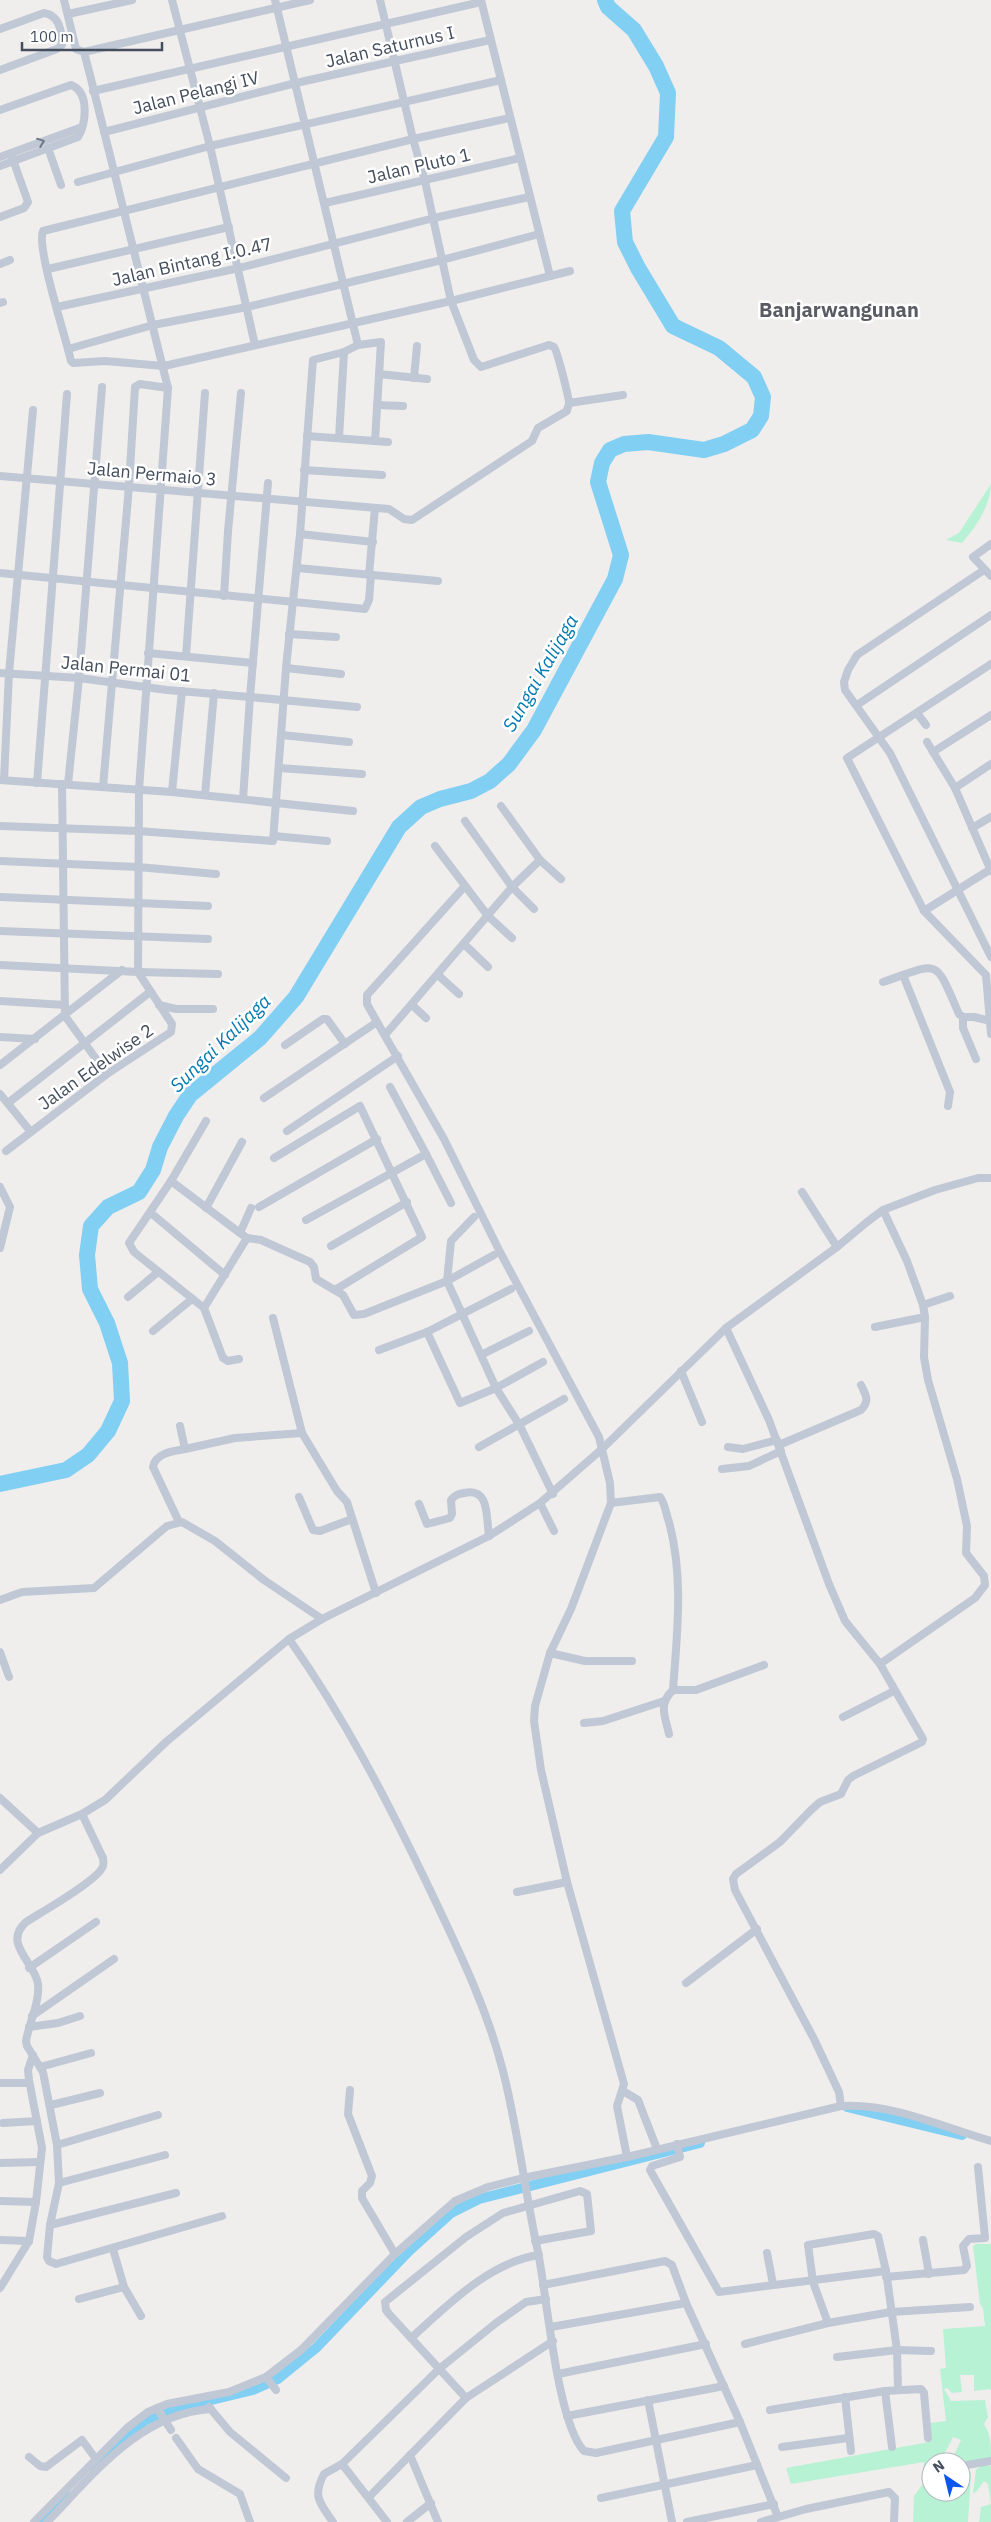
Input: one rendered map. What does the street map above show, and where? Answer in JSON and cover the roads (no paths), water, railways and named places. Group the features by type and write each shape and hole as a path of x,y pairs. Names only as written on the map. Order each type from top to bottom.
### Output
{"street":[{"path":"64,0 74,46 77,50 84,52 276,4 310,0"},
{"path":"68,14 132,0"},
{"path":"172,0 210,146 255,345"},
{"path":"380,0 413,139 426,181 451,301 474,360 478,366 496,363 554,346 560,362 569,403 622,395"},
{"path":"94,91 481,1 528,197 550,276"},
{"path":"276,4 358,345"},
{"path":"0,30 44,13 49,14 58,22 62,45 57,49 0,70"},
{"name":"Jalan Saturnus I","path":"296,83 490,40"},
{"path":"84,52 168,388 139,790 138,902 140,937 138,972"},
{"path":"78,182 304,123 501,80"},
{"name":"Jalan Pelangi IV","path":"104,132 296,83"},
{"path":"0,110 71,85 77,89 85,108 82,127 78,137 48,148 12,157 0,157"},
{"path":"510,118 413,139 43,231 41,237 48,269 73,363 138,362 164,366 451,301 570,271"},
{"path":"0,166 12,157 82,127"},
{"path":"48,148 61,185"},
{"path":"0,217 24,208 28,202 12,157"},
{"name":"Jalan Pluto 1","path":"325,203 520,158"},
{"name":"Jalan Bintang I.0.47","path":"57,307 239,268 434,218 528,197"},
{"path":"48,269 229,227"},
{"path":"68,349 153,325 247,307 442,260 539,234"},
{"path":"0,264 10,260"},
{"path":"0,826 138,831 273,841 275,801 280,768 286,668 300,534 312,362 318,357 344,352 358,345 381,342 375,441"},
{"path":"414,378 416,346"},
{"path":"339,438 344,352"},
{"path":"379,374 427,379"},
{"path":"102,787 121,585 135,387 140,384 168,388"},
{"path":"102,387 80,678 65,784 63,932 65,1016 107,1074"},
{"path":"186,656 205,393"},
{"path":"224,596 241,393"},
{"path":"37,783 67,394"},
{"name":"Jalan Permaio 3","path":"0,476 389,509 404,519 412,520 532,441 538,428 567,411 569,403"},
{"path":"377,405 402,406"},
{"path":"33,410 9,673 2,780 275,801 353,811"},
{"path":"307,436 388,442"},
{"path":"304,470 382,475"},
{"path":"243,799 252,663 268,483"},
{"path":"0,573 365,609 370,600 375,508"},
{"path":"300,534 373,542"},
{"path":"991,544 973,557 991,576"},
{"path":"297,568 438,581"},
{"path":"984,570 857,655 844,682 845,690 880,737 991,957"},
{"path":"856,705 991,615"},
{"path":"289,634 336,637"},
{"path":"148,653 252,663"},
{"path":"991,664 848,756 846,760 924,911 988,974 991,1034"},
{"path":"286,668 341,674"},
{"name":"Jalan Permai 01","path":"0,673 80,678 356,707"},
{"path":"172,792 182,690"},
{"path":"205,795 214,693"},
{"path":"917,713 926,725"},
{"path":"933,752 991,715"},
{"path":"282,736 349,742"},
{"path":"924,911 991,870 955,788 926,742"},
{"path":"955,788 991,764"},
{"path":"280,768 362,774"},
{"path":"501,806 540,860 561,879"},
{"path":"972,828 991,817"},
{"path":"465,821 512,887 534,909"},
{"path":"274,836 327,841"},
{"path":"435,846 464,887 488,916 512,938"},
{"path":"385,1035 512,887 540,860"},
{"path":"0,861 138,867 216,874"},
{"path":"464,887 367,995 367,1004 444,1139 500,1252 599,1438 610,1483 611,1503 571,1609 550,1652 535,1706 534,1720 541,1770 567,1882 624,2084 617,2106 628,2157"},
{"path":"0,897 208,906"},
{"path":"0,931 208,939"},
{"path":"464,944 488,967"},
{"path":"0,965 218,974"},
{"path":"883,982 925,967 934,967 941,973 958,1014 963,1017 974,1017 991,1021"},
{"path":"0,1065 122,970"},
{"name":"Jalan Edelwise 2","path":"6,1151 107,1074 171,1032 172,1024 138,972"},
{"path":"438,975 459,994"},
{"path":"903,975 950,1092 948,1106"},
{"path":"8,1103 150,992"},
{"path":"0,1001 65,1005"},
{"path":"160,1005 176,1009 213,1009"},
{"path":"412,1005 426,1018"},
{"path":"963,1017 963,1028 976,1059"},
{"path":"285,1045 323,1019 327,1019 345,1044"},
{"path":"264,1098 377,1022"},
{"path":"0,1037 35,1039"},
{"path":"287,1131 398,1056"},
{"path":"390,1087 451,1203"},
{"path":"0,1094 31,1132"},
{"path":"274,1158 360,1106 407,1202 422,1237 335,1290"},
{"path":"206,1121 171,1181 129,1242 134,1252 204,1308 223,1358 228,1361 239,1359"},
{"path":"204,1308 225,1275 255,1208 376,1139"},
{"path":"206,1208 242,1142"},
{"path":"306,1220 426,1154"},
{"path":"0,1870 38,1833 75,1817 105,1800 166,1742 289,1639 322,1619 489,1536 540,1504 602,1449 726,1328 884,1210 935,1190 978,1178 991,1178"},
{"path":"171,1181 243,1236 261,1240 310,1262 314,1267 316,1279 343,1295 354,1315 359,1315 447,1281 494,1255"},
{"path":"0,1187 10,1207 0,1248"},
{"path":"802,1192 837,1246"},
{"path":"332,1246 407,1202"},
{"path":"880,1664 976,1598 985,1585 984,1576 966,1553 967,1526 957,1479 928,1380 924,1357 925,1318 923,1304 907,1261 884,1210"},
{"path":"151,1212 225,1275"},
{"path":"474,1217 451,1241 447,1281 496,1388 520,1426 553,1494"},
{"path":"128,1297 158,1272"},
{"path":"379,1350 427,1332 462,1316 511,1289"},
{"path":"923,1304 950,1296"},
{"path":"153,1331 192,1299"},
{"path":"273,1318 302,1433 337,1491 347,1502 376,1593"},
{"path":"874,1327 925,1318"},
{"path":"726,1328 779,1445 835,1599 847,1624 880,1664 923,1742 853,1776 848,1780 841,1794 816,1806 780,1842 736,1874 733,1884 814,2040 839,2092 841,2106"},
{"path":"482,1356 529,1331"},
{"path":"427,1332 460,1403 496,1388 543,1362"},
{"path":"681,1371 702,1422"},
{"path":"722,1469 749,1466 779,1445 860,1410 866,1405 867,1398 861,1385"},
{"path":"479,1447 564,1400"},
{"path":"180,1426 185,1449"},
{"path":"179,1522 153,1467 160,1456 235,1438 302,1433"},
{"path":"728,1447 743,1449 779,1445"},
{"path":"419,1504 427,1524 450,1518 452,1514 451,1500 457,1494 478,1492 483,1498 489,1536"},
{"path":"299,1497 313,1530 320,1531 352,1519"},
{"path":"584,1723 603,1721 664,1701 673,1690 680,1598 672,1535 663,1502 660,1497 611,1503"},
{"path":"540,1504 554,1531"},
{"path":"0,1600 22,1592 94,1588 167,1526 179,1522 188,1524 215,1540 264,1580 322,1619"},
{"path":"289,1639 320,1682 403,1832 483,2007 503,2071 546,2299 558,2374 567,2416 575,2438 581,2448 589,2454 656,2442 740,2422"},
{"path":"0,1652 9,1677"},
{"path":"550,1652 585,1661 632,1660"},
{"path":"673,1690 696,1690 764,1665"},
{"path":"843,1717 894,1690"},
{"path":"664,1701 663,1716 669,1734"},
{"path":"0,1798 38,1833"},
{"path":"75,1817 103,1858 104,1865 98,1874 87,1883 19,1928 17,1938 38,1986 27,2046 40,2066 51,2105 57,2145 59,2183 50,2225 47,2257 52,2263 113,2249 222,2216"},
{"path":"517,1892 567,1882"},
{"path":"29,1968 96,1922"},
{"path":"686,1983 757,1929"},
{"path":"32,2016 114,1959"},
{"path":"29,2027 58,2023 80,2016"},
{"path":"40,2066 91,2053"},
{"path":"1,2284 29,2241 36,2202 42,2148 29,2083 28,2070 33,2055"},
{"path":"0,2083 29,2083"},
{"path":"350,2090 348,2114 372,2176 370,2183 362,2191 362,2198 395,2254"},
{"path":"623,2091 638,2100 657,2149"},
{"path":"51,2105 100,2093"},
{"path":"34,2522 127,2428 161,2414 196,2410 267,2377 301,2350 395,2254 451,2203 488,2187 524,2181 841,2106 854,2105 891,2110 991,2141"},
{"path":"57,2145 158,2115"},
{"path":"3,2123 37,2121"},
{"path":"677,2145 680,2155 678,2159 652,2166 650,2170 717,2290 721,2293 773,2284 813,2282 886,2274 929,2274 964,2270 967,2266 963,2246 965,2242 969,2239 988,2238 978,2167"},
{"path":"59,2183 165,2155"},
{"path":"0,2163 40,2162"},
{"path":"466,2398 386,2310 388,2299 481,2227 511,2209 528,2202 580,2191 587,2194 591,2231 535,2241"},
{"path":"50,2225 176,2193"},
{"path":"0,2201 36,2202"},
{"path":"828,2323 813,2282 807,2247 809,2244 818,2242 876,2235 879,2238 886,2274 897,2350 898,2390"},
{"path":"0,2240 29,2241"},
{"path":"923,2240 929,2274"},
{"path":"113,2249 124,2287 141,2316"},
{"path":"767,2253 773,2284"},
{"path":"411,2338 469,2288 508,2264 525,2257 538,2256"},
{"path":"543,2285 665,2261 672,2265 686,2303 740,2422 778,2516"},
{"path":"79,2299 124,2287"},
{"path":"334,2522 317,2498 324,2474 342,2464 439,2369 521,2305 531,2300 546,2299"},
{"path":"551,2327 686,2303"},
{"path":"745,2344 828,2323 891,2312 970,2307"},
{"path":"368,2497 466,2398 553,2341"},
{"path":"558,2374 706,2344"},
{"path":"837,2357 897,2350 931,2351"},
{"path":"267,2377 274,2388"},
{"path":"567,2416 724,2386"},
{"path":"770,2410 885,2391 923,2390 928,2438"},
{"path":"885,2391 892,2447"},
{"path":"846,2397 848,2438 851,2451"},
{"path":"648,2400 672,2522"},
{"path":"47,2522 128,2442 161,2414 167,2404 207,2404"},
{"path":"207,2404 230,2432 286,2478"},
{"path":"161,2414 171,2430"},
{"path":"176,2438 198,2469 240,2494 250,2522"},
{"path":"782,2447 848,2438"},
{"path":"30,2457 40,2466 46,2467 82,2440 96,2459"},
{"path":"410,2455 438,2522"},
{"path":"971,2464 991,2461"},
{"path":"342,2464 387,2522"},
{"path":"601,2498 757,2465"},
{"path":"761,2522 778,2516 889,2492 896,2498 894,2522"},
{"path":"407,2522 430,2503"},
{"path":"687,2522 774,2504"}],"waterway":[{"name":"Sungai Kalijaga","path":"0,1484 66,1470 88,1455 108,1431 122,1401 120,1363 107,1323 90,1289 87,1255 91,1226 108,1207 139,1192 153,1170 160,1147 176,1116 190,1095 260,1038 296,997 399,827 421,807 440,799 471,791 490,781 509,764 534,730 615,579 621,555 598,482 602,463 610,450 624,444 648,442 704,450 724,444 752,430 761,416 763,397 754,377 719,348 673,326 638,268 625,242 622,211 666,137 668,93 656,66 634,30 608,7 605,0"},
{"path":"847,2107 962,2135"},
{"path":"93,2467 144,2421 170,2410 253,2390 278,2379 316,2348 409,2251 451,2213 479,2199 700,2143"},
{"path":"40,2522 66,2495"}],"district":[{"name":"Banjarwangunan","path":"839,310"}]}
